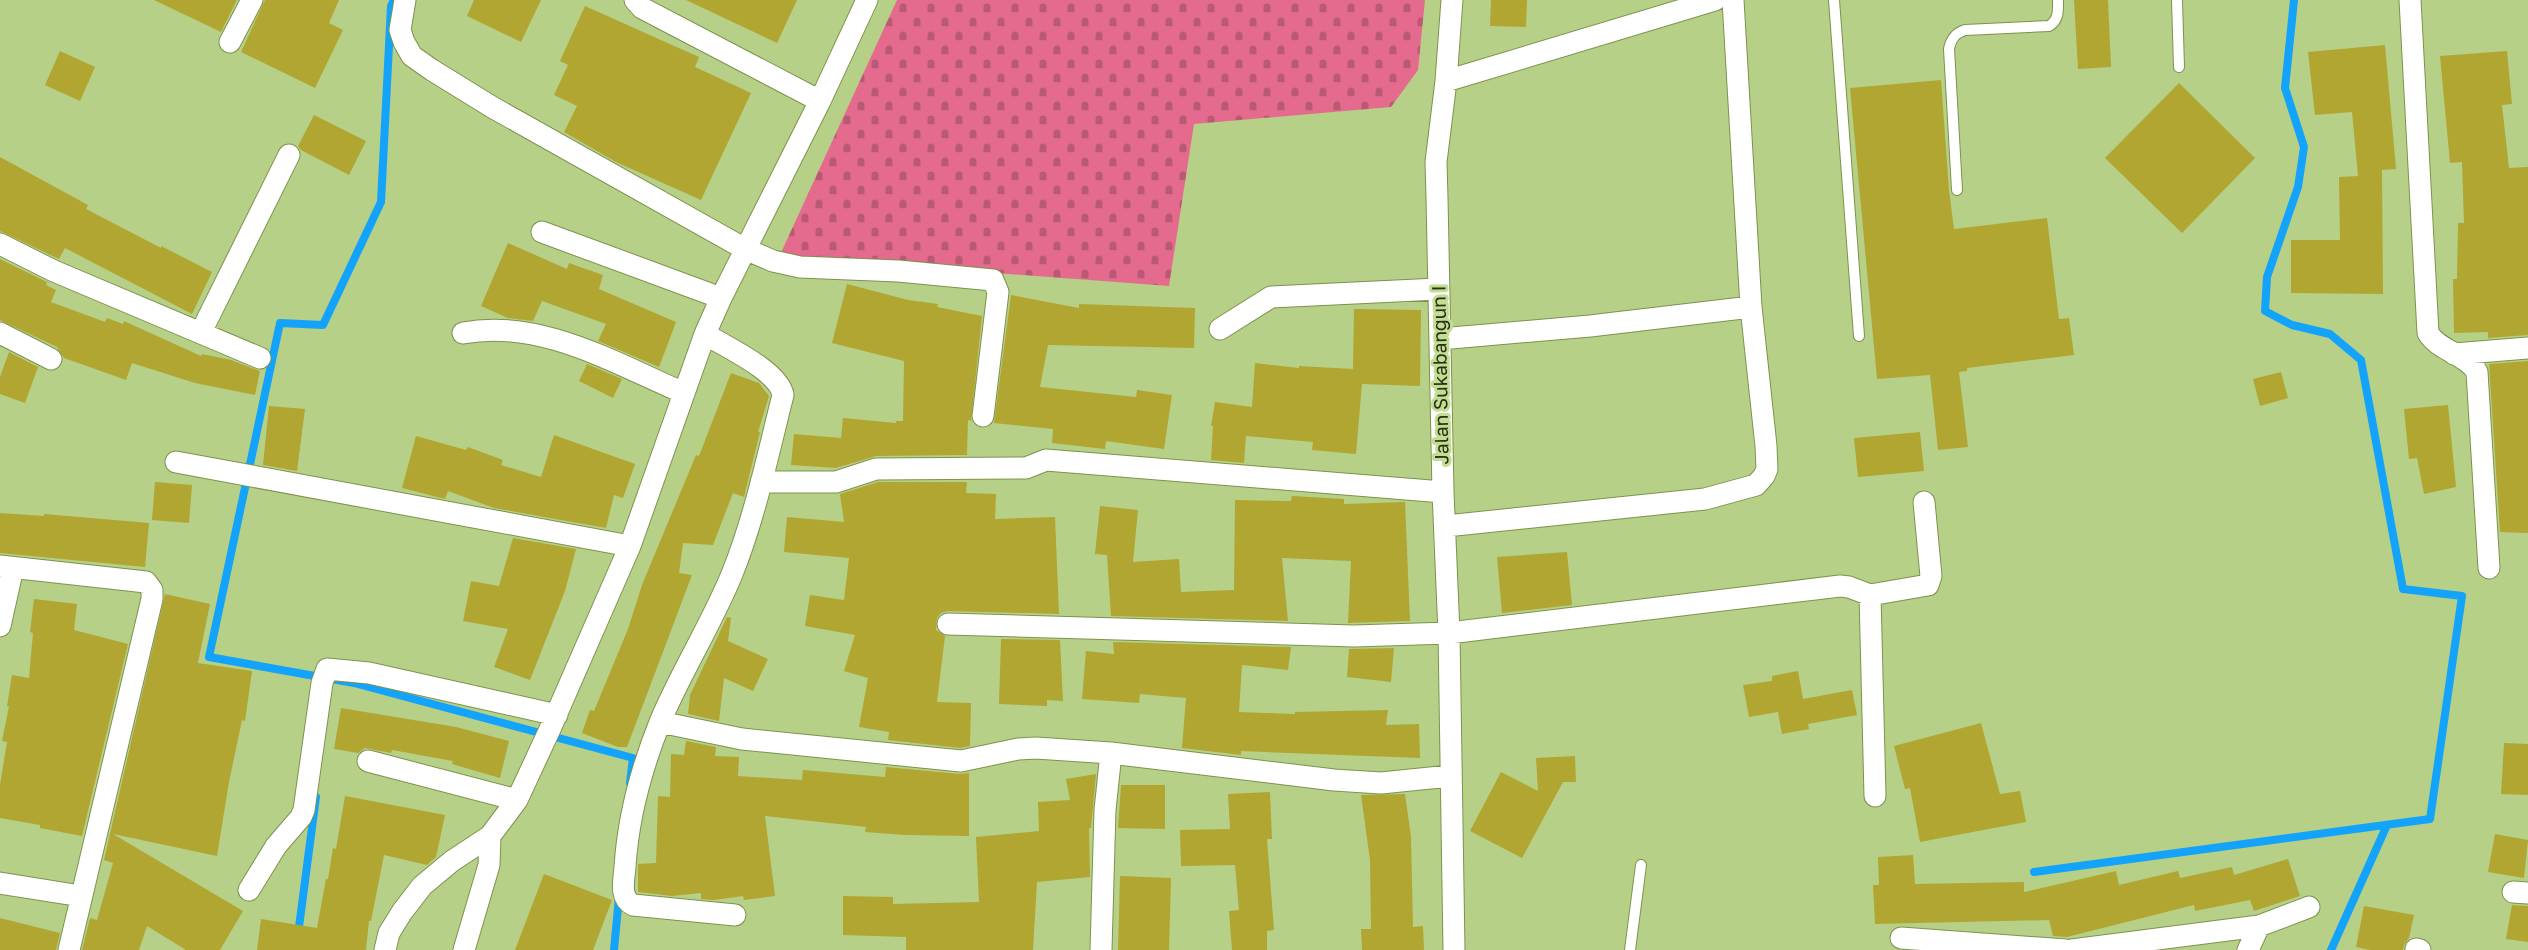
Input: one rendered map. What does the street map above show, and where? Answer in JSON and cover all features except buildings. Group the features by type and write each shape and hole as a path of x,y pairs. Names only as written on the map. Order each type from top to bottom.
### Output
{"street":[{"path":"230,42 253,0"},
{"path":"405,0 400,30 404,42 412,55 432,70 492,107 745,249 774,261 800,267 898,271 993,280 998,292 983,416"},
{"path":"635,0 642,8 820,101"},
{"path":"385,950 389,933 401,912 422,886 452,861 491,836 517,800 550,731 630,546 705,334 867,0"},
{"name":"Jalan Sukabangun I","path":"1452,0 1436,162 1443,492 1449,633 1454,950"},
{"path":"1446,81 1715,0"},
{"path":"1446,526 1705,499 1756,485 1767,469 1752,307 1733,0"},
{"path":"2410,0 2428,333 2432,340 2471,364 2477,372 2489,568"},
{"path":"201,332 289,155"},
{"path":"542,232 721,298"},
{"path":"0,244 54,271 260,358"},
{"path":"1220,329 1264,300 1278,296 1438,289"},
{"path":"1440,340 1752,307"},
{"path":"463,332 480,329 504,330 548,337 684,393"},
{"path":"0,333 51,359"},
{"path":"705,334 770,374 782,389 783,395 761,482 732,573 660,722 633,813 626,857 625,899 633,905 734,915"},
{"path":"2454,354 2528,348"},
{"path":"761,482 836,482 876,469 1026,468 1046,460 1443,492"},
{"path":"176,462 630,546"},
{"path":"948,624 1354,636 1449,633 1840,586 1870,595 1928,585 1931,576 1924,502"},
{"path":"0,626 6,567 146,582 152,590 69,950"},
{"path":"1870,595 1875,796"},
{"path":"249,890 276,846 302,817 323,677 332,668 369,673 550,731"},
{"path":"660,722 742,739 961,761 1036,748 1111,753 1334,780 1381,783 1450,776"},
{"path":"1101,950 1105,810 1111,753"},
{"path":"368,761 517,800"},
{"path":"464,950 489,865 491,836"},
{"path":"0,883 81,896"},
{"path":"2072,950 2259,926 2309,907"},
{"path":"2248,950 2259,926"},
{"path":"1901,938 2067,950"}],"lane":[{"path":"1834,0 1859,337"},
{"path":"1958,190 1949,49 1951,41 1959,32 1965,30 2049,26 2059,13 2058,0"},
{"path":"2177,0 2179,67"},
{"path":"1630,950 1641,865"}],"green space":[{"path":"897,0 1425,0 1418,70 1391,107 1194,124 1169,286 779,257"}],"waterway":[{"path":"394,0 391,6 381,202 323,325 280,323 209,657 354,683 633,758 630,783"},
{"path":"2034,872 2430,819 2462,596 2403,589 2361,360 2330,334 2292,325 2265,311 2267,277 2298,187 2304,147 2285,88 2294,0"},
{"path":"296,950 316,797"},
{"path":"2331,950 2387,825"},
{"path":"614,950 619,897"}]}
